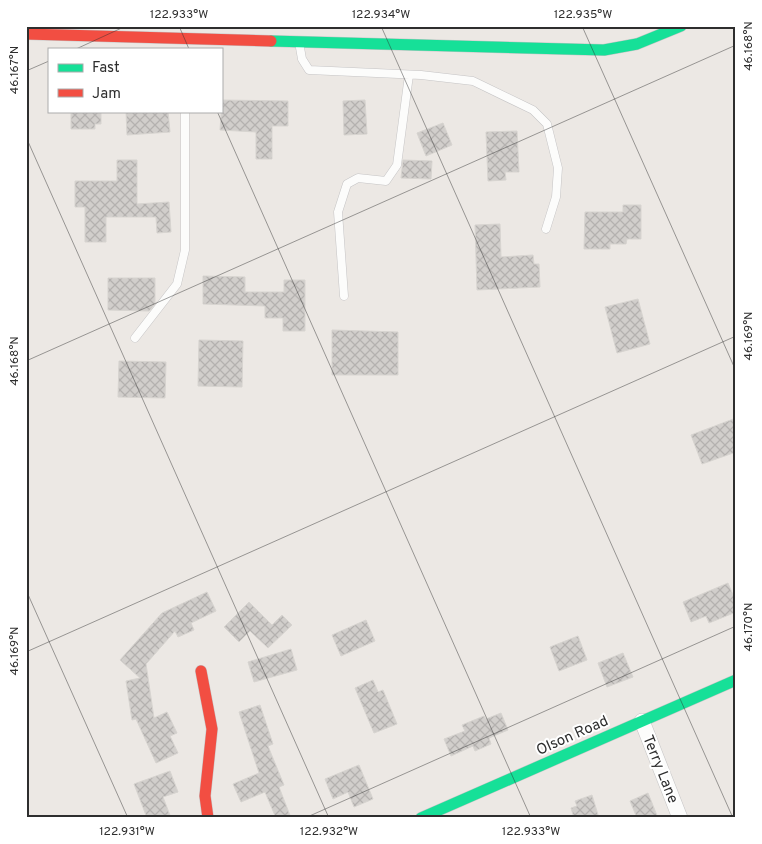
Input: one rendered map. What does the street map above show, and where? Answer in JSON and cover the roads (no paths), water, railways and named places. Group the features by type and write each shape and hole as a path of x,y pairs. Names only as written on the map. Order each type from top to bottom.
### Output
{"street":[{"path":"26,34 184,44 299,42 604,50 637,44 681,26"},
{"path":"201,671 212,728 212,748 206,786 206,812 208,818"},
{"name":"Olson Road","path":"421,818 736,680"},
{"name":"Terry Lane","path":"642,720 680,818"}],"lane":[{"path":"299,42 302,59 309,70 408,74 473,80 533,110 547,124 558,168 556,198 546,229"},
{"path":"344,296 338,212 346,184 358,178 386,181 397,166 408,74"},
{"path":"135,338 177,284 185,250 185,112"}]}
